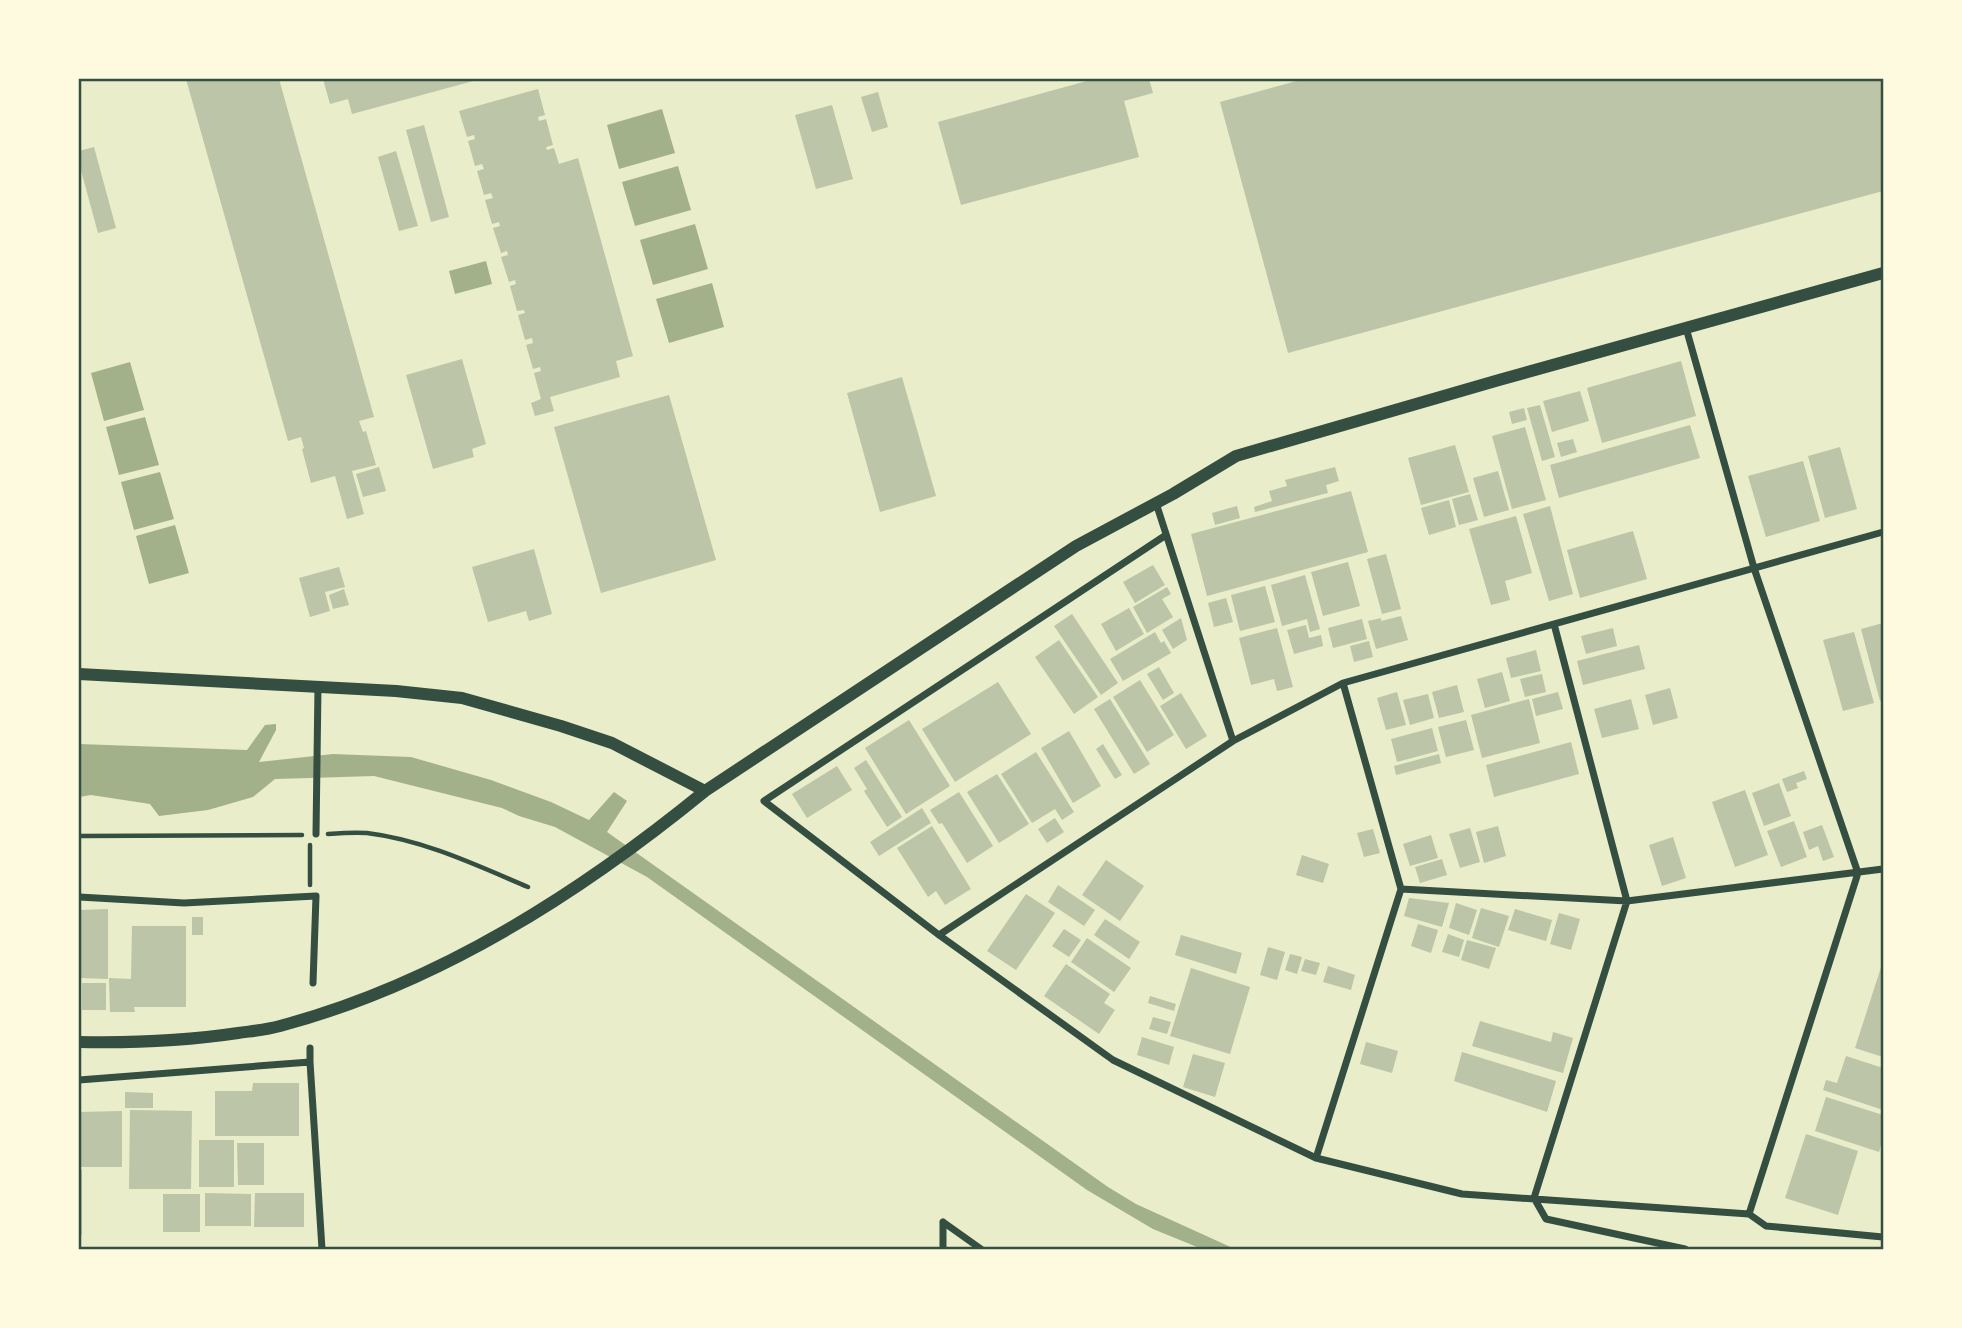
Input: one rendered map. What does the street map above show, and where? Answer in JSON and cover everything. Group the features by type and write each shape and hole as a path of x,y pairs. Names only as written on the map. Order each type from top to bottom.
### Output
{"street":[{"path":"79,1042 133,1043 214,1037 278,1027 360,1000 457,958 559,898 680,812 705,791 1076,546 1236,456 1883,273"},
{"path":"1686,328 1754,568 1858,873 1749,1214"},
{"path":"1156,503 1233,741"},
{"path":"939,935 1233,741 1343,683 1883,532"},
{"path":"1166,535 764,802 939,935 1113,1060 1316,1158 1462,1194 1749,1214 1766,1226 1883,1237"},
{"path":"1554,624 1627,901 1534,1198 1546,1219 1685,1249"},
{"path":"79,674 462,698 612,743 705,791"},
{"path":"1316,1158 1401,889 1343,683"},
{"path":"316,834 318,687"},
{"path":"1401,889 1627,901 1883,870"},
{"path":"79,897 184,903 316,896 313,983"},
{"path":"310,1048 322,1249"},
{"path":"79,1080 310,1062"},
{"path":"943,1249 943,1222 981,1249"}],"path":[{"path":"79,836 365,833 407,841 460,858 528,887"}],"shaded area":[{"path":"662,109 675,153 619,169 607,125"},
{"path":"678,166 691,210 635,226 622,182"},
{"path":"695,224 708,269 653,285 640,240"},
{"path":"486,261 492,284 455,294 449,271"},
{"path":"712,283 724,327 669,343 656,299"},
{"path":"130,362 144,410 104,421 91,373"},
{"path":"145,417 159,465 119,475 106,427"},
{"path":"160,472 174,519 134,530 121,482"},
{"path":"175,525 189,573 149,584 136,536"},
{"path":"276,724 276,730 259,762 333,754 411,757 491,780 551,802 589,820 614,792 627,801 607,832 1108,1187 1136,1204 1235,1249 1202,1249 1153,1229 1087,1190 647,877 555,827 502,808 374,776 275,779 253,797 208,810 159,816 150,804 91,795 79,797 79,744 247,750 265,725"}],"building":[{"path":"186,79 279,79 374,417 359,421 363,432 366,431 376,465 352,471 364,514 347,519 335,476 311,483 301,437 288,441"},
{"path":"323,79 477,80 352,114 348,99 330,104"},
{"path":"1094,79 1149,79 1153,93 1124,101 1139,157 961,205 938,122"},
{"path":"1304,79 1883,79 1883,191 1288,353 1220,102"},
{"path":"538,89 545,115 538,117 539,121 546,119 553,145 546,147 547,150 554,148 559,164 578,158 633,356 616,361 620,377 550,397 554,411 535,416 531,403 541,399 534,373 541,371 540,367 533,369 526,345 533,343 532,338 525,340 518,315 525,313 524,310 517,311 510,286 516,284 515,280 509,282 501,257 508,255 507,251 501,253 493,228 500,226 499,222 492,224 485,200 493,198 491,193 484,195 477,171 484,169 482,164 475,166 468,141 475,139 474,135 467,137 459,111"},
{"path":"878,92 888,127 872,132 861,97"},
{"path":"832,105 853,179 816,189 795,115"},
{"path":"424,125 449,217 431,222 406,130"},
{"path":"94,147 116,228 98,233 79,163 79,151"},
{"path":"396,151 418,226 399,231 378,157"},
{"path":"462,359 486,444 472,449 474,457 433,469 406,375"},
{"path":"1681,361 1696,416 1602,443 1587,388"},
{"path":"902,377 936,496 880,512 847,393"},
{"path":"1580,391 1589,421 1552,432 1543,401"},
{"path":"669,395 716,560 601,593 554,427"},
{"path":"1540,405 1555,457 1542,461 1527,408"},
{"path":"1524,408 1527,420 1512,424 1509,412"},
{"path":"1690,425 1700,458 1559,498 1550,465"},
{"path":"1525,427 1546,500 1512,509 1492,436"},
{"path":"1573,439 1577,452 1561,457 1557,443"},
{"path":"1455,445 1469,492 1421,505 1408,458"},
{"path":"1840,447 1857,509 1825,518 1808,456"},
{"path":"1803,461 1820,521 1766,537 1748,476"},
{"path":"379,467 386,491 363,497 356,474"},
{"path":"1335,467 1339,481 1326,485 1328,493 1255,512 1254,507 1272,501 1269,491 1287,486 1285,480"},
{"path":"1498,471 1509,510 1484,517 1473,478"},
{"path":"1351,491 1368,552 1207,596 1191,534"},
{"path":"1470,494 1478,520 1459,525 1452,499"},
{"path":"1449,500 1456,527 1429,535 1421,508"},
{"path":"1237,506 1240,518 1215,525 1212,513"},
{"path":"1550,506 1573,594 1549,601 1523,514"},
{"path":"1516,516 1532,573 1505,581 1510,600 1491,605 1469,529"},
{"path":"1633,531 1647,579 1580,598 1567,550"},
{"path":"534,549 552,614 529,621 526,611 488,622 472,567"},
{"path":"1386,554 1401,609 1382,614 1367,559"},
{"path":"1348,562 1360,606 1323,616 1311,572"},
{"path":"1153,565 1165,585 1135,603 1123,582"},
{"path":"339,567 345,587 325,592 330,611 310,617 299,578"},
{"path":"1305,575 1320,629 1310,632 1307,619 1282,626 1271,585"},
{"path":"1265,586 1275,622 1240,631 1231,595"},
{"path":"1167,587 1171,594 1162,599 1173,617 1147,633 1133,607"},
{"path":"344,589 349,605 333,609 329,595"},
{"path":"1226,598 1233,622 1214,627 1208,603"},
{"path":"1129,608 1144,634 1116,651 1101,624"},
{"path":"1072,614 1118,683 1101,695 1054,626"},
{"path":"1401,616 1408,640 1376,649 1368,621"},
{"path":"1181,618 1187,640 1173,649 1162,630"},
{"path":"1362,619 1367,639 1333,648 1328,628"},
{"path":"1883,623 1883,700 1880,701 1861,629"},
{"path":"1306,625 1309,638 1321,635 1323,646 1294,654 1287,630"},
{"path":"1277,628 1293,687 1277,691 1274,679 1251,685 1239,638"},
{"path":"1613,628 1617,646 1586,654 1581,636"},
{"path":"1155,632 1171,653 1123,681 1110,659"},
{"path":"1854,632 1874,703 1843,711 1823,640"},
{"path":"1059,640 1098,697 1074,714 1035,657"},
{"path":"1369,641 1373,657 1354,662 1350,646"},
{"path":"1639,645 1645,669 1583,685 1577,661"},
{"path":"1536,650 1541,671 1511,678 1506,658"},
{"path":"1159,667 1174,693 1163,700 1147,674"},
{"path":"1502,672 1510,701 1485,708 1477,679"},
{"path":"1542,674 1546,692 1525,697 1520,679"},
{"path":"1140,680 1174,735 1147,752 1113,697"},
{"path":"998,682 1031,734 955,782 922,729"},
{"path":"1457,685 1464,712 1439,718 1432,692"},
{"path":"1670,688 1678,718 1653,725 1645,695"},
{"path":"1397,692 1406,725 1386,730 1377,698"},
{"path":"1558,692 1563,709 1536,716 1532,699"},
{"path":"1181,693 1207,736 1186,749 1160,706"},
{"path":"1428,694 1434,718 1410,725 1403,700"},
{"path":"1110,699 1150,764 1134,774 1094,709"},
{"path":"1529,699 1540,743 1482,758 1471,715"},
{"path":"1631,699 1639,729 1602,738 1594,709"},
{"path":"909,720 950,786 906,814 865,748"},
{"path":"1466,720 1474,750 1446,757 1438,727"},
{"path":"1432,728 1438,751 1397,762 1391,739"},
{"path":"1069,731 1101,786 1073,803 1041,748"},
{"path":"1571,742 1579,774 1494,797 1486,765"},
{"path":"1103,744 1122,775 1115,779 1096,749"},
{"path":"1036,752 1074,812 1062,820 1055,809 1032,823 1001,774"},
{"path":"1439,754 1441,763 1396,775 1394,766"},
{"path":"866,760 902,817 887,827 864,791 867,789 854,768"},
{"path":"837,766 852,790 807,818 792,794"},
{"path":"1804,771 1807,779 1796,783 1798,788 1787,792 1782,779"},
{"path":"997,774 1029,824 999,843 967,792"},
{"path":"1779,783 1791,816 1764,826 1752,793"},
{"path":"1745,790 1768,855 1735,867 1712,802"},
{"path":"959,792 993,846 967,863 942,823 939,824 930,810"},
{"path":"922,808 931,823 879,856 870,842"},
{"path":"1055,818 1064,832 1047,843 1038,829"},
{"path":"1794,821 1807,857 1781,867 1767,831"},
{"path":"1822,825 1834,857 1823,861 1818,846 1809,850 1803,832"},
{"path":"932,826 971,889 945,905 936,891 928,897 897,848"},
{"path":"1498,826 1506,856 1484,863 1476,832"},
{"path":"1470,828 1480,862 1460,868 1449,834"},
{"path":"1373,829 1380,853 1364,857 1357,833"},
{"path":"1431,835 1438,858 1410,866 1403,844"},
{"path":"1673,837 1686,878 1662,886 1649,845"},
{"path":"1302,855 1329,864 1323,883 1296,875"},
{"path":"1442,859 1447,875 1420,883 1415,867"},
{"path":"1106,860 1144,886 1120,921 1082,895"},
{"path":"1058,885 1095,910 1084,926 1048,902"},
{"path":"1026,894 1055,913 1016,970 987,951"},
{"path":"1409,898 1449,903 1442,927 1404,916"},
{"path":"1456,903 1477,910 1469,935 1449,928"},
{"path":"1481,908 1509,916 1499,947 1472,938"},
{"path":"108,909 108,979 79,978 79,910"},
{"path":"1515,909 1552,920 1546,941 1508,930"},
{"path":"1559,913 1580,919 1571,950 1550,944"},
{"path":"192,917 203,917 203,935 192,935"},
{"path":"1105,919 1140,942 1129,959 1094,935"},
{"path":"1418,924 1438,930 1431,953 1411,946"},
{"path":"132,926 186,926 186,1007 134,1007 135,1012 110,1012 109,978 131,979"},
{"path":"1064,929 1081,940 1069,957 1052,946"},
{"path":"1448,934 1464,940 1459,957 1442,952"},
{"path":"1181,935 1242,953 1236,974 1175,955"},
{"path":"1087,938 1131,968 1114,992 1071,962"},
{"path":"1467,940 1496,948 1489,969 1461,960"},
{"path":"1268,947 1285,952 1277,980 1260,975"},
{"path":"1290,954 1302,957 1297,974 1285,970"},
{"path":"1305,959 1320,963 1316,975 1301,971"},
{"path":"1883,961 1883,1057 1855,1048"},
{"path":"1066,964 1110,994 1104,1003 1115,1010 1099,1034 1044,996"},
{"path":"1328,966 1355,975 1351,990 1323,982"},
{"path":"1191,968 1250,987 1230,1054 1170,1036"},
{"path":"82,983 106,983 106,1010 82,1010"},
{"path":"1150,996 1176,1004 1174,1011 1148,1003"},
{"path":"1153,1017 1171,1022 1167,1034 1149,1029"},
{"path":"1480,1021 1551,1042 1553,1032 1573,1038 1563,1073 1472,1046"},
{"path":"1142,1037 1174,1047 1169,1065 1137,1055"},
{"path":"1366,1042 1398,1051 1392,1073 1360,1064"},
{"path":"1462,1052 1556,1081 1547,1112 1454,1081"},
{"path":"1193,1054 1225,1063 1215,1097 1183,1087"},
{"path":"1846,1056 1883,1068 1883,1110 1823,1090 1826,1080 1837,1083"},
{"path":"253,1083 299,1083 299,1136 215,1136 215,1091 252,1091"},
{"path":"125,1092 153,1093 153,1108 125,1108"},
{"path":"1826,1097 1883,1115 1883,1138 1879,1152 1815,1131"},
{"path":"130,1110 192,1111 191,1189 129,1189"},
{"path":"122,1111 122,1167 79,1167 79,1112"},
{"path":"1806,1134 1858,1151 1838,1215 1785,1198"},
{"path":"199,1140 234,1140 234,1187 199,1187"},
{"path":"237,1143 264,1143 264,1185 238,1185"},
{"path":"79,1170 82,1170 82,1235 79,1235"},
{"path":"205,1193 251,1194 251,1226 205,1226"},
{"path":"255,1193 304,1193 304,1227 254,1227"},
{"path":"163,1194 200,1194 200,1232 163,1232"}]}
